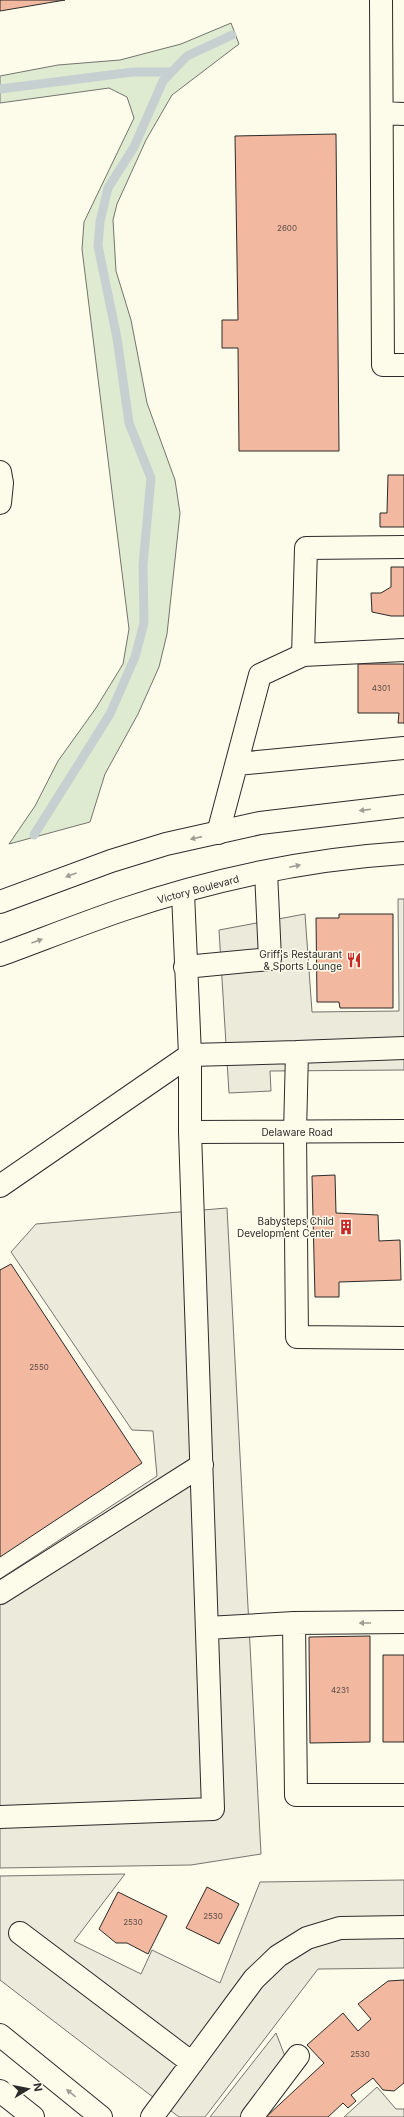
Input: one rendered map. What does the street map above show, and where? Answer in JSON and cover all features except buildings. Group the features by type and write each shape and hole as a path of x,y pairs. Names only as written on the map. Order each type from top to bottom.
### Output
{"main road":[{"path":"381,0 383,365 404,364"},
{"path":"382,113 404,114"},
{"path":"0,472 2,483 0,503"},
{"path":"302,656 306,548 404,547"},
{"path":"218,833 260,675 302,656 404,650"},
{"path":"236,764 404,748"},
{"path":"0,902 111,861 166,844 260,823 404,806"},
{"name":"Victory Boulevard","path":"0,955 123,909 266,872 305,864 404,853"},
{"path":"185,967 270,959 266,872"},
{"path":"0,1818 213,1809 190,1132 190,1055 183,893"},
{"path":"0,1186 190,1055 404,1048"},
{"path":"297,1052 295,1133 297,1337 404,1338"},
{"name":"Delaware Road","path":"190,1132 295,1133 404,1131"},
{"path":"0,1593 202,1465"},
{"path":"207,1628 294,1623 404,1622"},
{"path":"294,1623 296,1795 404,1795"},
{"path":"152,2117 254,1979 278,1956 308,1938 340,1928 404,1927"},
{"path":"20,1933 192,2063"},
{"path":"0,2036 101,2117"},
{"path":"252,2117 298,2056"},
{"path":"0,2091 33,2117"}],"green space":[{"path":"231,23 239,44 172,95 146,140 117,204 113,220 116,271 131,320 147,403 175,480 180,513 167,634 159,667 138,714 105,774 90,822 9,844 35,806 58,761 96,708 123,664 129,629 82,249 84,222 134,118 127,97 109,88 0,103 0,76 58,65 120,60 181,44"}],"shaded area":[{"path":"398,899 404,899 404,1070 270,1071 271,1091 229,1093 219,930 305,914 312,1012 399,1011"},
{"path":"227,1208 261,1854 191,1865 0,1868 0,1579 157,1476 153,1431 132,1430 11,1252 36,1224"},
{"path":"125,1874 74,1941 141,1974 152,1950 220,1983 260,1882 404,1880 404,1968 318,1969 205,2117 179,2117 0,1980 0,1876"},
{"path":"276,2033 291,2072 257,2117 210,2117"},
{"path":"377,2087 396,2109 404,2109 404,2117 344,2117"}],"waterway":[{"path":"34,835 110,714 135,657 144,623 143,565 151,478 129,423 117,338 98,246 100,222 108,188 134,147 163,81 187,56 232,35"},
{"path":"0,89 133,72 170,72"}],"place":[{"name":"Griff's Restaurant & Sports Lounge","path":"354,960"},
{"name":"Babysteps Child Development Center","path":"346,1227"}]}
